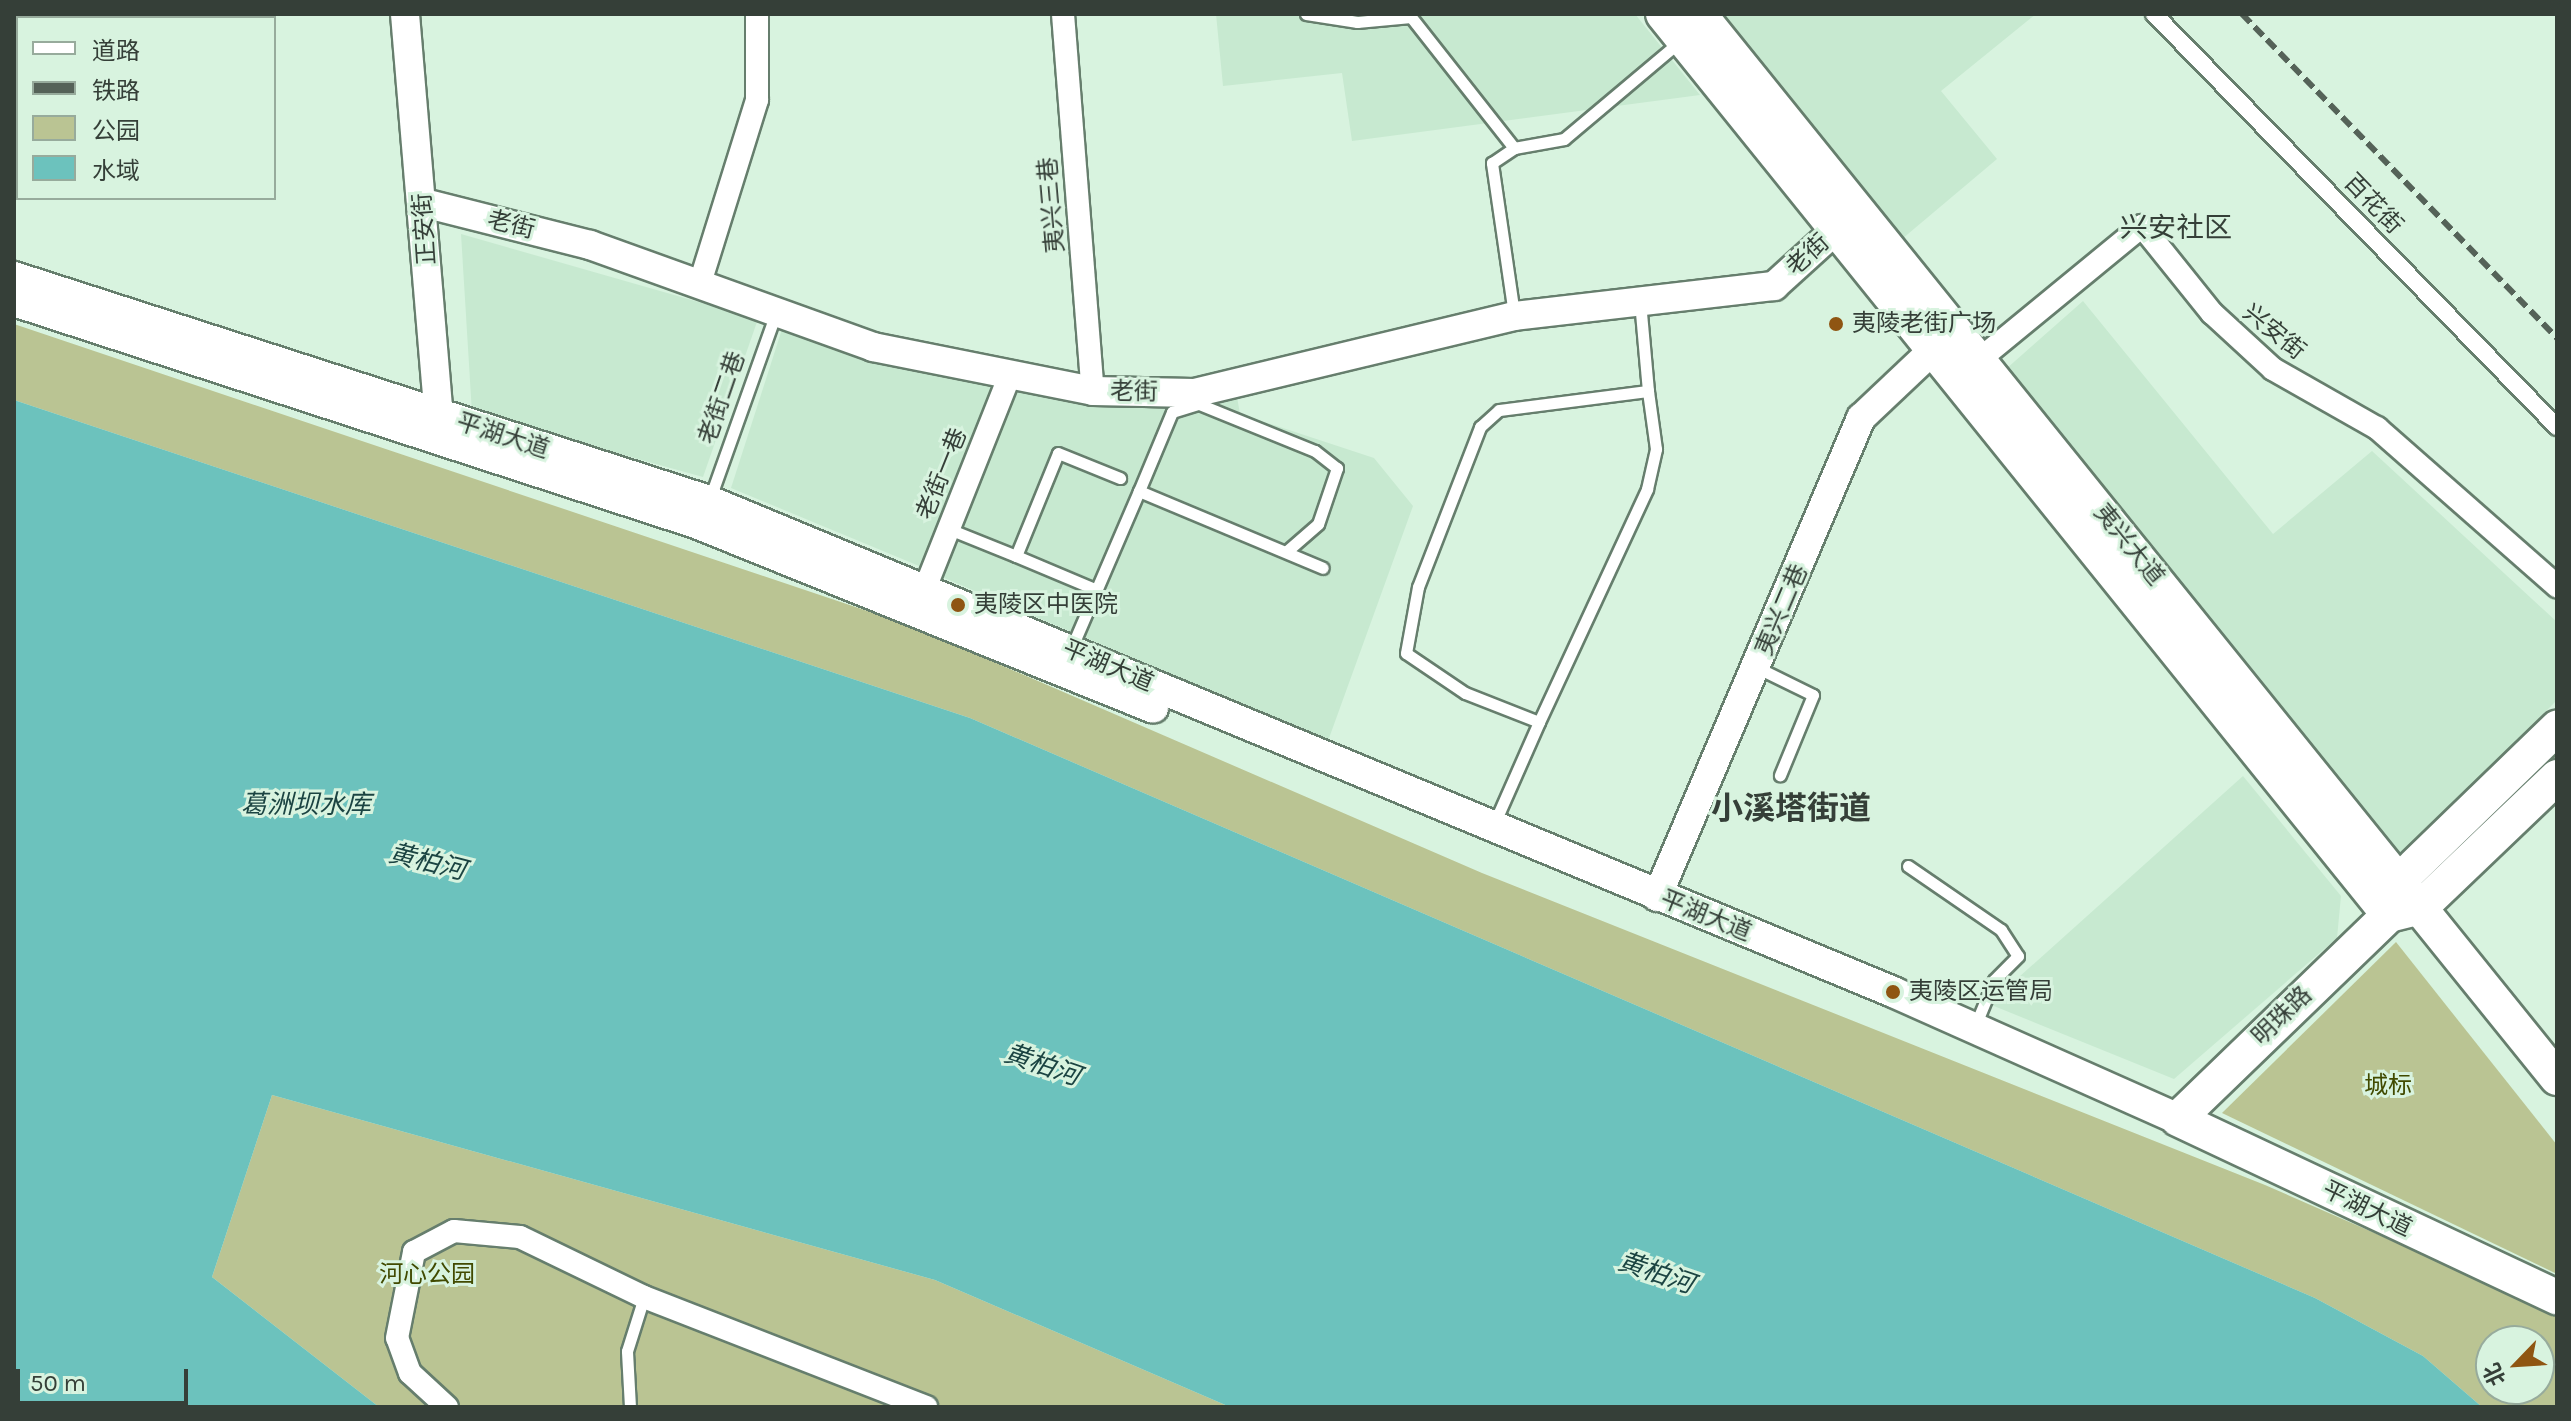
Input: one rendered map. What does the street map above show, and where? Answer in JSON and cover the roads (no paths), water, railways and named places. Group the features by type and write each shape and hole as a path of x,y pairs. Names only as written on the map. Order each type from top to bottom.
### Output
{"main road":[{"name":"夷兴大道","path":"1681,22 1936,347 2403,901 2557,1078"},
{"name":"夷兴大道","path":"1681,22 1980,359 2403,901"},
{"name":"平湖大道","path":"14,277 696,523 2126,1109 2178,1119"},
{"name":"平湖大道","path":"14,301 440,430 709,501 1973,1030 2178,1119 2557,1297"},
{"name":"明珠路","path":"2178,1119 2403,901 2557,728"},
{"name":"明珠路","path":"2403,901 2557,777"}],"street":[{"name":"正安街","path":"405,14 424,203 440,430"},
{"path":"700,283 757,100 757,14"},
{"name":"夷兴三巷","path":"1063,14 1093,391"},
{"name":"百花街","path":"2154,14 2557,427"},
{"name":"老街","path":"424,203 700,283 873,347 1009,377 1093,391 1194,393 1514,316 1774,286 1839,227"},
{"name":"兴安街","path":"1980,359 2142,226 2212,313 2273,369 2377,428 2557,586"},
{"name":"夷兴二巷","path":"1657,897 1758,668 1861,418 1936,347"},
{"name":"老街一巷","path":"924,591 1009,377"},
{"path":"447,1407 410,1373 397,1338 414,1252 454,1231 520,1237 644,1297 926,1407"}],"lane":[{"path":"1306,14 1357,22 1411,17 1514,148"},
{"path":"1514,316 1492,163 1514,148 1564,139 1681,22"},
{"path":"1492,828 1647,489 1656,449 1640,302"},
{"name":"老街二巷","path":"709,501 777,310"},
{"path":"1539,722 1465,693 1406,653 1418,587 1480,427 1499,410 1648,391"},
{"path":"1071,650 1172,412 1199,404 1315,451 1337,468 1318,524 1288,550"},
{"path":"1016,556 1058,453 1120,478"},
{"path":"1139,491 1288,550 1323,568"},
{"path":"949,529 1097,590"},
{"path":"1758,668 1813,695 1780,775"},
{"path":"1908,866 2001,930 2018,956 1994,980 1973,1030"},
{"path":"630,1407 627,1351 644,1297"}],"water":[{"name":"葛洲坝水库","path":"14,400 970,718 2315,1298 2423,1356 2475,1401 2475,1405 2482,1407 1230,1407 935,1280 272,1095 212,1277 379,1407 14,1407"}],"railway":[{"path":"2242,14 2557,338"}],"place":[{"name":"夷陵老街广场","path":"1836,324"},
{"name":"夷陵区中医院","path":"958,605"},
{"name":"夷陵区运管局","path":"1893,992"}],"district":[{"name":"兴安社区","path":"2176,228"},
{"name":"小溪塔街道","path":"1791,809"}],"water label":[{"name":"黄柏河","path":"427,862"},
{"name":"黄柏河","path":"1042,1065"},
{"name":"黄柏河","path":"1656,1273"}],"park label":[{"name":"城标","path":"2388,1086"},
{"name":"河心公园","path":"427,1275"}]}
